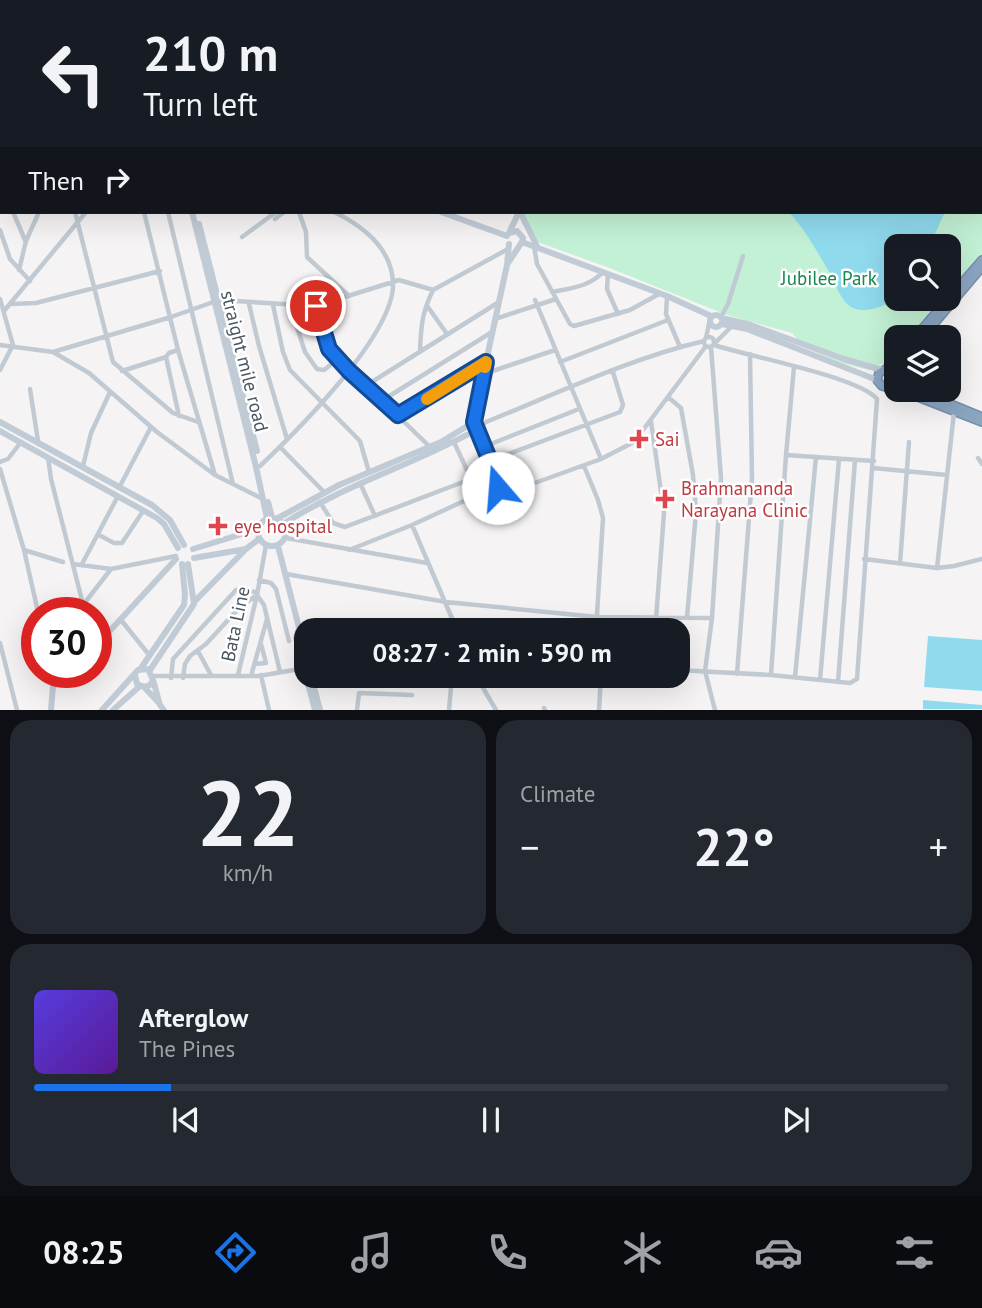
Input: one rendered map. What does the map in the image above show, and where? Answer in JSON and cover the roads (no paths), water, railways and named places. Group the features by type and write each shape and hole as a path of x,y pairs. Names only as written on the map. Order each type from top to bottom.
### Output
{"highway":[{"path":"961,284 982,260"},
{"path":"933,325 982,267"},
{"path":"925,325 938,311"},
{"path":"884,369 877,380 884,386"},
{"path":"936,402 982,422"},
{"path":"942,402 982,417"}],"street":[{"path":"14,214 26,240"},
{"path":"19,270 26,240 38,214"},
{"path":"75,214 113,362 173,413 198,422"},
{"path":"4,312 84,214"},
{"path":"145,214 178,350 215,475"},
{"path":"168,214 233,484"},
{"name":"straight mile road","path":"194,214 264,500 272,518"},
{"path":"242,237 273,214"},
{"path":"275,219 281,214"},
{"path":"300,214 306,232 307,257 350,296"},
{"path":"260,466 349,371 384,318 393,283 384,249 376,240 337,214"},
{"path":"447,214 508,235"},
{"path":"498,488 475,426 507,265 508,235 520,214"},
{"path":"507,265 520,244 521,214"},
{"path":"521,214 536,247 535,259 570,324 574,326 618,314 663,295"},
{"path":"0,230 10,258 30,281"},
{"path":"508,235 513,231 521,234"},
{"path":"420,352 421,317 428,307 433,290 509,246 520,244 536,247 663,295 710,318 714,327 728,304 743,256"},
{"path":"11,304 36,303 160,271"},
{"path":"552,292 587,285 605,273"},
{"path":"605,273 607,289 618,314"},
{"path":"53,352 171,317 216,300 316,306 403,281 433,290"},
{"path":"663,295 668,320 680,347"},
{"path":"0,299 13,345 0,370"},
{"path":"495,320 537,303 556,299"},
{"name":"straight mile road","path":"216,300 272,518"},
{"path":"367,386 499,302"},
{"path":"249,303 287,439"},
{"path":"537,303 601,459"},
{"path":"273,305 290,370 360,441 369,472"},
{"path":"316,306 326,343 338,359 429,446"},
{"path":"428,307 447,334"},
{"path":"710,318 717,314 733,326 747,329 877,380"},
{"path":"710,318 709,344 715,373 721,478 712,618 705,671 715,709"},
{"path":"721,319 748,324 844,359 884,369"},
{"path":"560,362 668,320"},
{"path":"296,324 305,352 317,369 324,370 338,359"},
{"path":"349,550 477,495 498,488 521,488 584,466 634,442 709,344 733,326"},
{"path":"383,400 493,331"},
{"path":"278,547 266,545 259,539 261,521 475,426 680,347 709,344 869,391 878,402 857,679 850,683 690,670"},
{"path":"0,345 53,352 83,368 151,427 215,475 264,500"},
{"path":"121,371 166,357 178,350"},
{"path":"484,374 555,350"},
{"path":"737,674 752,478 750,354"},
{"path":"166,357 179,416"},
{"path":"398,415 486,362"},
{"path":"771,675 794,367"},
{"path":"490,461 620,412 623,408 613,372"},
{"path":"30,389 38,441"},
{"path":"83,466 91,433 110,392"},
{"path":"668,397 681,408 693,475 696,512 687,618"},
{"path":"483,447 579,409"},
{"path":"937,568 954,411"},
{"path":"651,420 663,513 656,618"},
{"path":"0,422 120,486 163,513 181,546 184,605 135,676 102,709"},
{"path":"283,524 360,482 454,442 475,426"},
{"path":"120,486 151,427"},
{"path":"0,431 143,510 164,524 181,546 193,550 258,529"},
{"path":"0,462 8,459 22,442"},
{"path":"320,502 333,523 350,526 471,479 454,442"},
{"path":"900,563 909,442"},
{"path":"280,447 324,492"},
{"path":"786,455 874,461"},
{"path":"48,457 81,597"},
{"path":"795,677 816,457"},
{"path":"978,458 982,464"},
{"path":"820,680 839,459"},
{"path":"838,682 855,460"},
{"path":"584,466 603,518 597,617"},
{"path":"873,468 947,475"},
{"path":"0,469 35,597"},
{"path":"360,482 375,516"},
{"path":"82,564 118,495"},
{"path":"98,535 114,543 122,543 143,510"},
{"path":"272,518 283,524 286,531 286,538 278,547"},
{"path":"412,525 452,618"},
{"path":"286,538 427,563"},
{"path":"113,709 142,687 150,685 152,675 195,601 259,539"},
{"name":"Bata Line","path":"238,675 266,545"},
{"path":"278,547 296,618"},
{"path":"73,564 111,569 246,549"},
{"path":"24,550 63,562"},
{"path":"193,550 194,558"},
{"path":"864,559 937,568 982,559"},
{"path":"180,560 195,601"},
{"path":"112,629 180,560"},
{"path":"86,597 111,569"},
{"path":"286,574 446,602 626,618"},
{"path":"259,580 271,583 276,589 289,641"},
{"path":"171,678 173,659 236,590 257,594 262,601 280,672"},
{"path":"183,678 184,664 194,652 257,594"},
{"path":"690,618 712,618"},
{"path":"251,676 267,619"},
{"path":"121,620 150,656"},
{"path":"255,664 266,663 261,642"},
{"path":"0,643 17,709"},
{"path":"194,652 199,653 211,675"},
{"path":"141,668 152,675 171,678 251,676 294,670"},
{"path":"152,675 162,707"},
{"path":"261,675 269,709"},
{"path":"135,676 135,681 162,707"},
{"path":"51,709 53,688"},
{"path":"311,688 317,709"},
{"path":"313,688 317,709"},
{"path":"449,709 450,688"},
{"path":"483,688 496,709"},
{"path":"599,709 600,688"},
{"path":"358,709 359,693 412,695"}],"water":[{"path":"791,214 944,214 935,234 884,234 884,305 866,310 853,308 844,301 812,242"},
{"path":"928,636 982,640 982,691 924,687"},
{"path":"923,700 982,705 982,709 923,709"}],"place":[{"name":"Sai","path":"639,439"},
{"name":"Brahmananda Narayana Clinic","path":"665,499"},
{"name":"eye hospital","path":"218,526"}],"park label":[{"name":"Jubilee Park","path":"829,278"}]}
